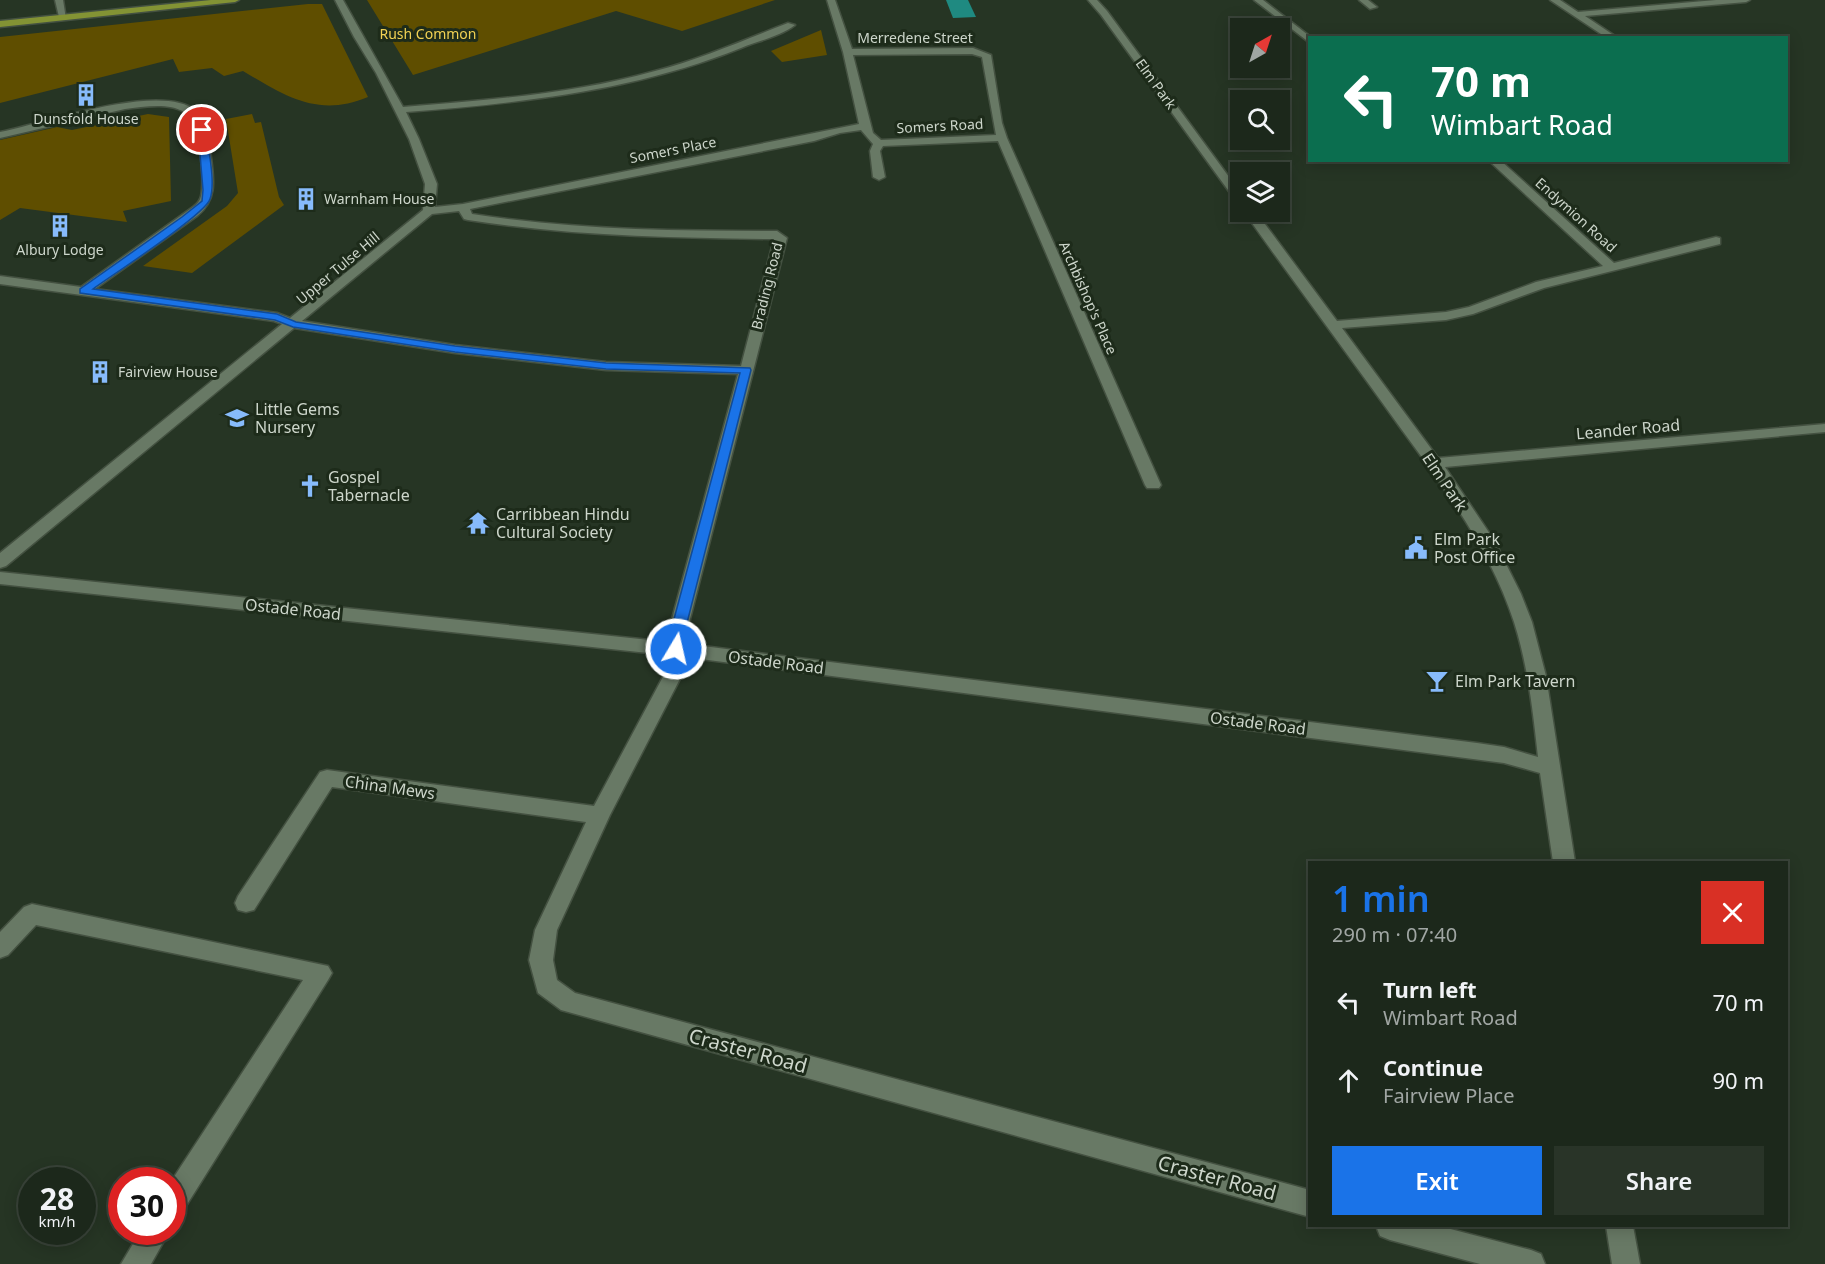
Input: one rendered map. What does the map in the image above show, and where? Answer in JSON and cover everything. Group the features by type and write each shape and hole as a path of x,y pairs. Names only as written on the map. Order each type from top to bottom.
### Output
{"highway":[{"path":"0,24 235,0"}],"street":[{"path":"59,0 63,17"},
{"path":"339,0 358,37 381,73 414,140 431,184 429,211"},
{"path":"831,0 848,52 865,127 869,135 879,143 875,151 879,177"},
{"name":"Elm Park","path":"1092,0 1230,186"},
{"path":"1258,0 1308,38"},
{"path":"1363,0 1373,7"},
{"path":"1554,0 1580,14 1611,36"},
{"path":"1580,14 1746,0"},
{"path":"399,110 491,102 636,79 682,66 791,25"},
{"name":"Merredene Street","path":"848,52 981,52 986,55 997,123"},
{"path":"0,135 145,105 180,106 191,110 197,117 202,130 208,190 206,201 185,219 84,291"},
{"name":"Archbishop's Place","path":"997,123 1153,485"},
{"name":"Somers Place","path":"429,211 464,207 814,138 833,130 865,127"},
{"name":"Somers Road","path":"879,143 1002,138"},
{"name":"Endymion Road","path":"1495,162 1613,267"},
{"name":"Brading Road","path":"464,207 468,217 560,230 648,234 777,235 782,238 681,619 676,649"},
{"name":"Upper Tulse Hill","path":"0,562 429,211"},
{"name":"Elm Park","path":"1257,222 1434,463 1484,540 1508,585 1523,622 1543,708 1563,861"},
{"path":"1334,325 1455,314 1473,310 1540,285 1716,240"},
{"path":"0,280 277,317 293,324 455,349 606,366 746,370"},
{"name":"Leander Road","path":"1434,463 1823,430"},
{"name":"Ostade Road","path":"0,578 676,649 1504,755 1549,768"},
{"name":"Craster Road","path":"676,649 674,673 662,699 639,737 546,930 541,960 546,986 569,1002 1308,1203"},
{"name":"China Mews","path":"246,903 327,778 600,815"},
{"path":"0,948 32,914 320,973 186,1183"},
{"path":"1394,1227 1531,1264"},
{"path":"1620,1227 1626,1264"},
{"path":"135,1264 147,1245"}],"green space":[{"name":"Rush Common","path":"367,0 775,0 682,31 616,11 413,75"},
{"name":"Rush Common","path":"322,4 368,97 350,103 318,105 288,96 243,71 224,76 212,68 179,72 173,59 0,103 0,37"},
{"path":"821,30 827,55 782,62 771,51"},
{"path":"148,114 169,117 171,201 123,211 127,222 20,208 0,220 0,140 57,127 72,130"},
{"path":"252,114 255,123 261,122 279,197 284,205 192,273 143,266 227,206 238,193 226,119"}],"water":[{"path":"946,0 968,0 976,17 953,18"}],"place":[{"name":"Dunsfold House","path":"86,95"},
{"name":"Warnham House","path":"306,199"},
{"name":"Albury Lodge","path":"60,226"},
{"name":"Fairview House","path":"100,372"},
{"name":"Little Gems Nursery","path":"237,418"},
{"name":"Gospel Tabernacle","path":"310,486"},
{"name":"Carribbean Hindu Cultural Society","path":"478,523"},
{"name":"Elm Park Post Office","path":"1416,548"},
{"name":"Elm Park Tavern","path":"1437,681"}],"route":[{"path":"202,130 208,190 206,201 185,219 84,291 277,317 293,324 455,349 606,366 746,370 681,619 676,649"}]}
